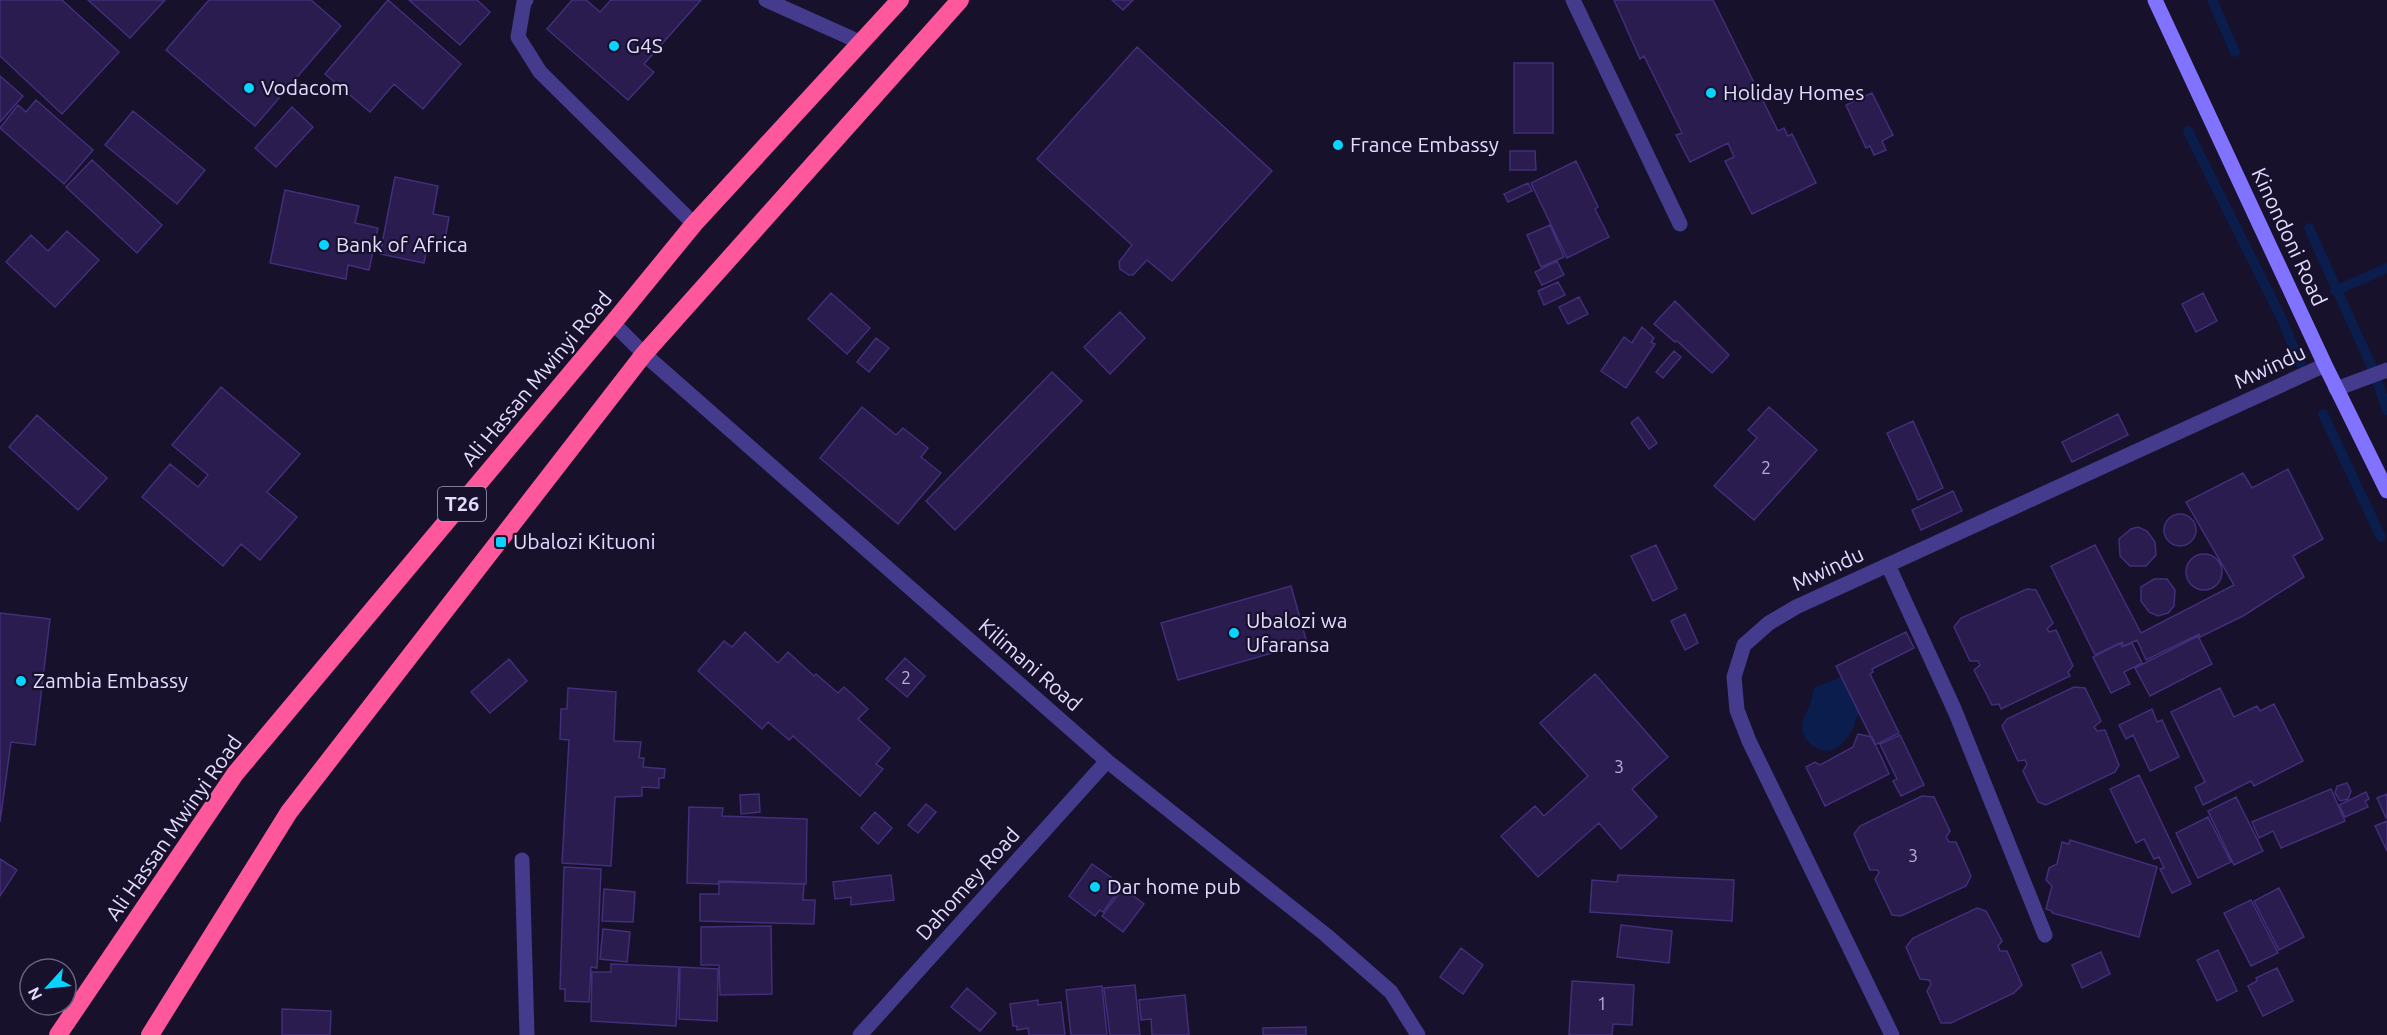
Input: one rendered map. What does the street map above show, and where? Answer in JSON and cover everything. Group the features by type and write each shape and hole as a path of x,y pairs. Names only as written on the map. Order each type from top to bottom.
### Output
{"highway":[{"name":"Ali Hassan Mwinyi Road","path":"58,1035 235,774 614,323 694,224 900,0"},
{"name":"T26","path":"150,1035 289,813 644,354 960,0"}],"street":[{"path":"526,0 518,37 540,72 694,224"},
{"path":"766,0 862,43"},
{"path":"1573,0 1680,224"},
{"name":"Kinondoni Road","path":"2155,0 2336,389 2387,491"},
{"name":"Kilimani Road","path":"614,323 644,354 1107,760 1326,934 1391,992 1418,1035"},
{"name":"Mwindu","path":"1892,1035 1749,741 1737,710 1734,677 1744,645 1769,623 1796,607 2325,365"},
{"path":"2336,389 2387,370"},
{"path":"1888,565 1955,711 2045,935"},
{"name":"Dahomey Road","path":"860,1035 1107,760"},
{"path":"522,860 528,1035"}],"water":[{"path":"1845,677 1862,700 1847,739 1836,748 1823,750 1806,739 1803,733 1803,719 1810,706 1814,688"}],"building":[{"path":"0,0 62,0 119,52 62,114 0,56"},
{"path":"88,0 165,0 130,38"},
{"name":"Vodacom","path":"209,0 311,0 341,26 255,126 166,50"},
{"path":"388,0 461,64 423,109 394,84 370,112 325,74"},
{"path":"409,0 477,0 490,12 460,45"},
{"name":"G4S","path":"572,0 586,0 600,12 611,0 701,0 644,64 654,72 628,100 547,29"},
{"path":"1112,0 1133,0 1123,10"},
{"name":"Holiday Homes","path":"1614,0 1713,0 1778,131 1784,128 1788,136 1792,134 1816,183 1752,214 1725,161 1734,157 1728,143 1690,162 1676,135 1682,133 1644,56 1640,59"},
{"path":"1137,47 1272,171 1172,281 1147,260 1133,275 1120,269 1119,262 1132,245 1037,159"},
{"path":"1514,63 1553,63 1553,133 1514,133"},
{"path":"0,76 23,96 0,122"},
{"path":"1872,93 1893,135 1882,141 1886,150 1874,155 1870,146 1866,148 1846,105"},
{"path":"36,100 93,150 64,184 0,128 18,105 26,112"},
{"path":"292,107 313,127 276,167 255,148"},
{"path":"133,111 205,170 177,204 105,145"},
{"path":"1510,151 1535,151 1536,170 1510,170"},
{"path":"92,160 162,225 137,253 66,187"},
{"path":"1576,161 1598,207 1595,209 1609,237 1567,258 1531,183"},
{"path":"395,177 438,186 433,214 449,217 444,245 428,242 424,263 380,254"},
{"path":"1528,183 1532,191 1508,202 1504,194"},
{"name":"Bank of Africa","path":"285,190 359,206 355,223 378,228 369,270 348,265 346,279 270,263"},
{"path":"1550,225 1564,257 1541,267 1527,235"},
{"path":"67,231 99,260 55,307 6,262 31,235 48,251"},
{"path":"1557,261 1564,275 1542,285 1535,272"},
{"path":"1558,282 1565,295 1544,305 1538,291"},
{"path":"831,293 870,328 847,354 808,319"},
{"path":"2203,293 2217,321 2196,332 2182,304"},
{"path":"1579,297 1588,314 1568,324 1559,307"},
{"path":"1675,301 1729,355 1712,373 1677,341 1675,342 1654,324"},
{"path":"1120,312 1145,338 1110,374 1084,347"},
{"path":"1642,327 1654,338 1651,342 1655,344 1626,388 1601,371 1624,337 1632,343"},
{"path":"876,338 889,348 869,372 857,362"},
{"path":"1674,351 1681,357 1663,378 1656,372"},
{"path":"1052,372 1082,401 955,530 926,501"},
{"path":"221,387 300,454 267,492 297,517 260,560 241,544 223,566 142,497 170,464 198,487 208,475 172,445"},
{"path":"862,407 896,435 903,428 928,448 921,457 941,473 898,524 820,458"},
{"path":"1769,407 1817,450 1754,520 1714,486 1757,438 1748,430"},
{"path":"2118,414 2128,435 2072,462 2062,442"},
{"path":"37,415 107,478 78,510 9,447"},
{"path":"1638,417 1657,443 1649,449 1631,423"},
{"path":"1913,421 1943,488 1918,500 1887,433"},
{"path":"2288,469 2323,539 2293,556 2304,577 2243,616 2146,660 2137,640 2124,646 2122,642 2095,655 2051,566 2095,545 2141,633 2234,585 2186,502 2243,473 2252,488"},
{"path":"1953,491 1962,511 1921,530 1912,510"},
{"path":"2180,514 2192,518 2196,530 2192,542 2180,546 2168,542 2164,530 2168,518"},
{"path":"2138,527 2147,531 2155,542 2156,555 2146,566 2130,566 2120,556 2119,539 2131,529"},
{"path":"1656,545 1677,589 1653,601 1631,556"},
{"path":"2204,554 2217,559 2222,572 2217,585 2204,590 2191,585 2186,572 2191,559"},
{"path":"2154,579 2167,579 2175,590 2174,606 2168,613 2158,616 2149,612 2141,601 2141,587"},
{"name":"Ubalozi wa Ufaransa","path":"1291,586 1307,643 1178,680 1161,623"},
{"path":"2027,589 2036,590 2053,623 2047,629 2049,632 2056,630 2073,666 2068,672 2070,676 2001,709 1999,704 1992,705 1974,670 1980,665 1978,661 1970,661 1954,627 1961,618"},
{"name":"Zambia Embassy","path":"0,613 50,619 35,745 11,742 0,822"},
{"path":"1685,614 1698,643 1685,650 1671,621"},
{"path":"745,632 778,663 788,652 814,676 816,674 838,693 844,687 868,709 858,719 890,748 876,764 883,769 860,796 793,736 789,740 768,722 762,729 698,671 724,641 732,647"},
{"path":"1906,632 1914,648 1872,669 1873,672 1870,674 1899,733 1875,745 1836,666"},
{"path":"2198,636 2212,664 2150,696 2135,668"},
{"path":"2121,643 2122,647 2132,643 2142,663 2124,672 2130,684 2111,693 2093,657"},
{"path":"905,658 925,676 907,697 886,679"},
{"path":"509,659 527,681 490,713 471,692"},
{"path":"1595,674 1668,757 1632,789 1657,817 1621,849 1599,823 1538,877 1501,836 1535,806 1544,816 1588,776 1540,723"},
{"path":"2074,687 2085,688 2101,721 2094,727 2097,731 2105,730 2119,765 2115,772 2046,805 2038,802 2023,771 2027,764 2025,760 2018,761 2002,726 2007,719"},
{"path":"568,688 616,692 614,741 641,742 639,758 644,758 643,767 665,769 664,778 659,778 659,788 642,787 642,796 615,797 611,866 562,863 569,740 560,739 561,709 567,709"},
{"path":"2220,688 2234,717 2257,706 2260,711 2274,704 2303,761 2254,786 2251,781 2203,805 2195,787 2205,782 2171,712"},
{"path":"2152,709 2157,722 2162,720 2179,757 2150,771 2133,735 2126,739 2119,725"},
{"path":"1858,734 1872,737 1889,774 1825,806 1806,767 1815,762 1820,765 1853,747"},
{"path":"1900,735 1924,785 1901,796 1893,781 1897,779 1880,744"},
{"path":"2139,775 2191,884 2172,893 2160,869 2164,868 2159,857 2154,859 2144,839 2136,843 2110,789"},
{"path":"2347,783 2351,791 2348,799 2340,801 2335,793 2337,786"},
{"path":"2331,789 2345,821 2281,848 2273,831 2259,838 2252,822"},
{"path":"2366,792 2369,799 2365,801 2368,807 2345,817 2339,805"},
{"path":"759,794 760,812 741,814 740,795"},
{"path":"2387,794 2387,817 2386,818 2377,798"},
{"path":"1922,796 1934,797 1950,831 1946,837 1949,842 1956,842 1971,876 1966,886 1901,916 1892,915 1875,879 1879,873 1878,870 1870,870 1854,834 1860,826"},
{"path":"2236,797 2263,851 2234,865 2208,811"},
{"path":"926,804 936,812 918,833 908,825"},
{"path":"689,807 723,808 722,816 807,819 806,884 719,881 718,884 687,883"},
{"path":"875,812 892,828 878,844 861,828"},
{"path":"2208,817 2231,862 2198,878 2176,833"},
{"path":"2387,821 2387,851 2375,826"},
{"path":"2070,840 2157,867 2139,937 2052,913 2046,909 2052,886 2046,880 2049,868 2057,864 2062,842 2069,844"},
{"path":"0,859 17,870 0,896"},
{"name":"Dar home pub","path":"1092,864 1119,883 1113,891 1116,894 1103,912 1100,910 1095,916 1069,896"},
{"path":"564,867 601,869 597,968 591,967 589,1002 565,1001 565,989 560,989"},
{"path":"891,875 894,900 851,905 851,897 835,899 833,882"},
{"path":"1618,875 1734,880 1732,921 1590,912 1592,880 1617,882"},
{"path":"719,882 804,884 803,900 815,900 814,924 700,921 700,894 719,894"},
{"name":"Dar home pub","path":"1123,888 1144,904 1123,932 1102,916"},
{"path":"2279,888 2304,937 2279,950 2254,901"},
{"path":"604,889 635,892 633,922 602,921"},
{"path":"2251,900 2278,953 2251,966 2224,913"},
{"path":"1977,908 1986,911 2002,941 1998,946 2000,951 2007,951 2022,985 2014,993 1951,1023 1941,1023 1927,991 1931,984 1929,980 1920,979 1906,947 1913,938"},
{"path":"1621,925 1672,931 1669,963 1617,957"},
{"path":"771,926 772,994 720,995 719,965 701,965 701,927"},
{"path":"603,929 630,932 627,962 600,959"},
{"path":"1461,948 1483,965 1463,994 1440,977"},
{"path":"2218,950 2237,991 2217,1001 2197,960"},
{"path":"2101,952 2110,974 2082,988 2072,965"},
{"path":"611,964 679,967 676,1026 591,1021 592,972 611,972"},
{"path":"680,967 718,969 717,1021 679,1019"},
{"path":"2277,968 2293,1001 2263,1016 2248,986 2257,981 2256,978"},
{"path":"1572,981 1634,985 1632,1025 1613,1024 1612,1035 1569,1035"},
{"path":"1135,985 1140,1035 1110,1035 1104,988"},
{"path":"1102,986 1107,1035 1071,1035 1066,990"},
{"path":"967,988 996,1013 980,1031 951,1007"},
{"path":"1185,995 1189,1035 1152,1035 1151,1019 1141,1020 1139,1000"},
{"path":"1038,1000 1038,1005 1061,1002 1065,1035 1029,1035 1028,1028 1017,1030 1017,1026 1013,1026 1010,1004"},
{"path":"282,1009 331,1011 330,1035 282,1035"},
{"path":"1306,1027 1306,1035 1263,1035 1263,1028"}],"waterway":[{"path":"2212,0 2235,52"},
{"path":"2188,131 2281,317 2300,363"},
{"path":"2309,228 2375,374 2387,410"},
{"path":"2335,291 2387,268"},
{"path":"2323,414 2381,537"}],"place":[{"name":"G4S","path":"614,46"},
{"name":"Vodacom","path":"249,88"},
{"name":"Holiday Homes","path":"1711,93"},
{"name":"France Embassy","path":"1338,145"},
{"name":"Bank of Africa","path":"324,245"},
{"name":"Ubalozi Kituoni","path":"501,542"},
{"name":"Ubalozi wa Ufaransa","path":"1234,633"},
{"name":"Zambia Embassy","path":"21,681"},
{"name":"Dar home pub","path":"1095,887"}]}
